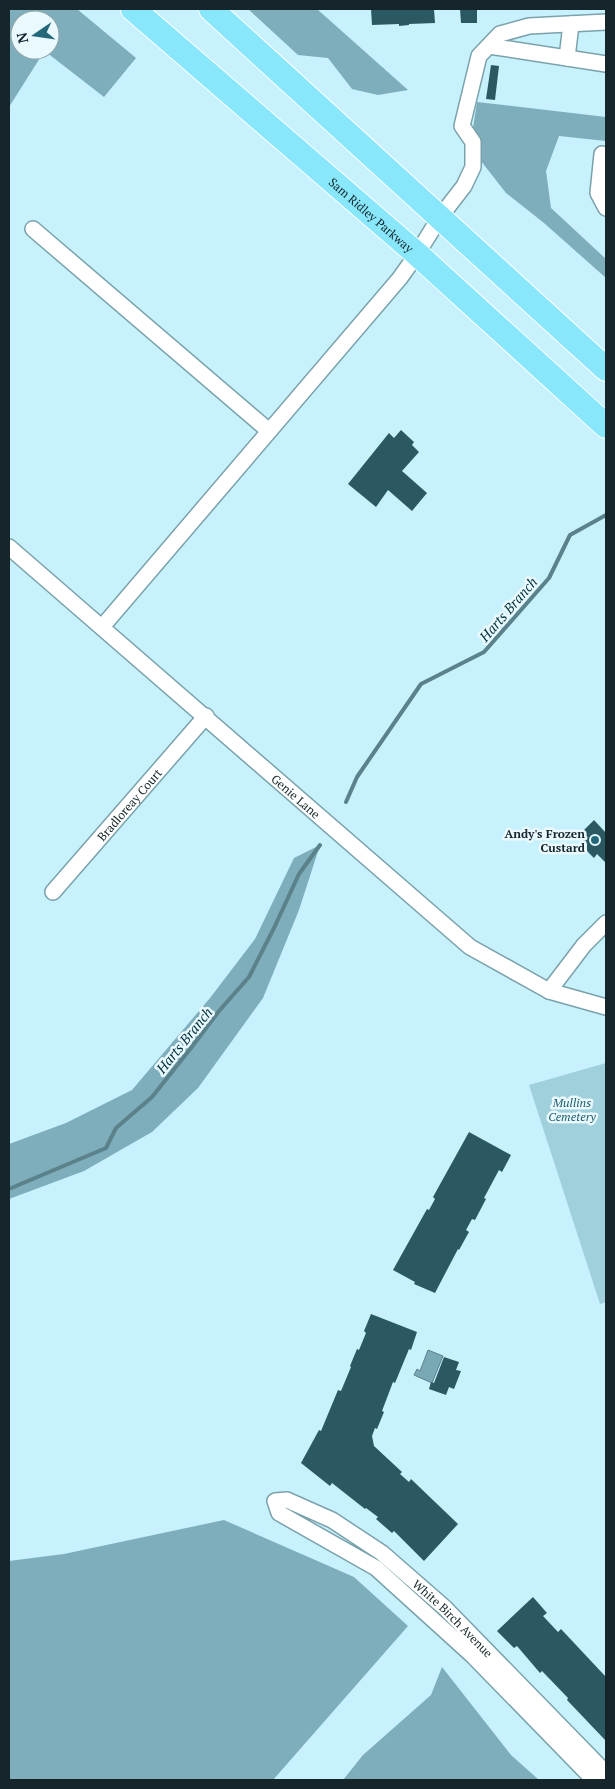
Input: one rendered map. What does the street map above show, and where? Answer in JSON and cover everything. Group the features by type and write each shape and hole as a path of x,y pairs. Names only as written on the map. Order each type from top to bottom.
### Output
{"main road":[{"name":"Sam Ridley Parkway","path":"133,9 417,254 606,426"},
{"path":"211,9 606,368"}],"street":[{"path":"102,627 400,278 440,217 464,186 473,166 473,142 462,126 479,56 500,34 529,26 606,22"},
{"path":"567,58 572,24"},
{"path":"489,46 606,64"},
{"path":"602,154 598,193 606,208"},
{"path":"33,229 269,431"},
{"name":"Genie Lane","path":"9,547 470,947 549,991 606,1007"},
{"name":"Bradloreay Court","path":"52,892 206,716"},
{"path":"549,991 584,945 606,923"},
{"name":"White Birch Avenue","path":"594,1780 472,1655 376,1568 279,1513 275,1501 287,1500 332,1520 382,1553 444,1608 606,1773"}],"green space":[{"name":"Mullins Cemetery","path":"606,1063 606,1302 600,1304 529,1085"}],"shaded area":[{"path":"9,9 77,9 136,58 104,97 56,60 60,60 60,10 10,10 10,60 39,60 9,107"},
{"path":"248,9 317,9 408,90 378,95 352,89 328,58 298,55"},
{"path":"477,102 606,117 606,141 559,136 546,171 551,208 606,259 606,278 544,223 506,193 470,147"},
{"path":"320,845 299,910 263,998 198,1088 152,1132 84,1171 9,1199 9,1144 66,1123 132,1090 210,998 255,939 294,858"},
{"path":"428,1350 443,1356 432,1383 414,1375 417,1369 420,1371"},
{"path":"224,1520 354,1577 408,1626 273,1780 9,1780 9,1561 64,1554"},
{"path":"442,1667 511,1755 539,1780 343,1780 363,1755 431,1695"}],"building":[{"path":"371,9 434,9 435,23 399,26 399,24 372,25"},
{"path":"460,9 477,9 477,23 461,23"},
{"path":"491,65 499,66 495,100 486,99"},
{"path":"401,430 414,442 412,445 419,452 402,471 427,493 412,511 388,490 376,507 348,484 389,433 394,438"},
{"name":"Andy's Frozen Custard","path":"594,820 606,833 606,863 597,854 594,858 587,851 587,844 579,835"},
{"path":"469,1132 511,1155 502,1172 499,1170 475,1220 472,1219 466,1230 469,1232 435,1293 414,1284 415,1282 393,1270 427,1209 429,1210 435,1199 433,1197"},
{"path":"371,1314 417,1332 411,1350 409,1349 395,1383 393,1382 382,1411 384,1412 372,1436 374,1446 402,1472 400,1474 409,1482 411,1479 458,1524 424,1561 394,1531 392,1533 376,1519 378,1517 332,1483 330,1486 301,1463 319,1430 321,1431 338,1390 341,1391 357,1349 359,1350 366,1333 364,1331"},
{"path":"444,1357 459,1362 456,1370 461,1371 454,1389 449,1387 446,1395 429,1389 431,1382 434,1383"},
{"path":"533,1597 547,1613 543,1616 558,1632 561,1629 606,1677 606,1741 542,1671 540,1673 517,1646 514,1648 497,1631"}],"waterway":[{"name":"Harts Branch","path":"346,802 357,777 421,684 484,652 549,578 570,535 606,515"},
{"name":"Harts Branch","path":"9,1189 106,1148 116,1128 152,1097 219,1011 249,977 299,874 320,845"}],"place":[{"name":"Andy's Frozen Custard","path":"595,840"}]}
